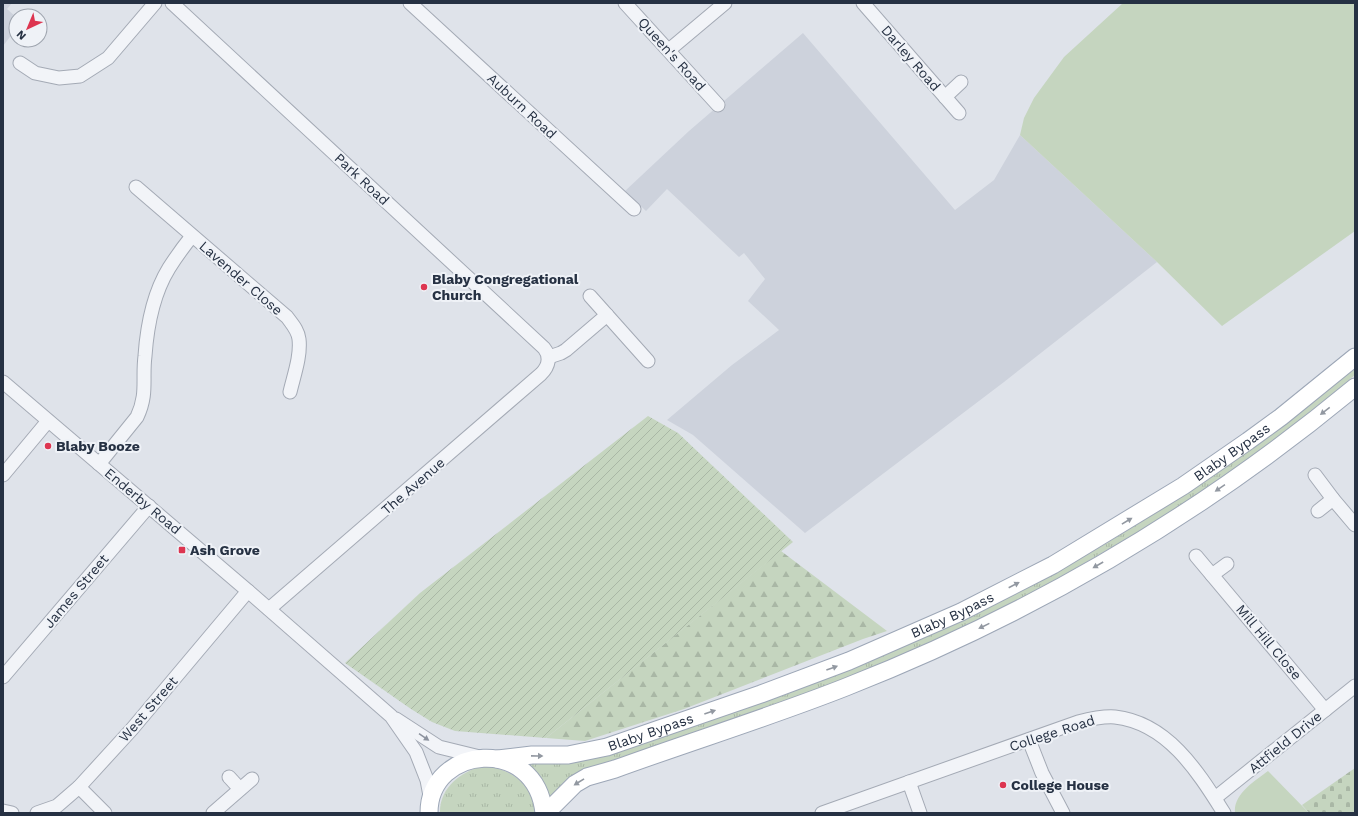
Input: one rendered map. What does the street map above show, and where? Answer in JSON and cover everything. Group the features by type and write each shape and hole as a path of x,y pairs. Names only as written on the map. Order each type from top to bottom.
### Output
{"main road":[{"name":"Blaby Bypass","path":"429,809 438,784 448,772 464,762 491,758 568,754 607,747 849,662 960,612 1053,565 1183,486 1270,425 1355,357"},
{"name":"Blaby Bypass","path":"545,813 575,784 587,777 616,769 846,687 915,658 1010,613 1084,574 1164,526 1278,447 1355,387"},
{"path":"491,758 513,764 528,776 535,784 540,794 545,813"}],"street":[{"path":"20,63 35,73 59,78 80,76 108,58 155,3"},
{"name":"Park Road","path":"172,3 544,348 548,352 549,357"},
{"name":"Auburn Road","path":"410,3 634,209"},
{"name":"Queen's Road","path":"625,3 718,105"},
{"path":"669,50 725,3"},
{"name":"Darley Road","path":"863,3 959,113"},
{"path":"945,97 961,82"},
{"name":"Lavender Close","path":"136,187 287,317 295,326 299,338 299,354 290,392"},
{"path":"99,464 137,417 141,408 144,398 145,351 153,310 161,284 169,268 192,236"},
{"path":"590,296 648,361"},
{"path":"549,357 566,350 607,315"},
{"name":"The Avenue","path":"269,609 541,374 545,370 549,357"},
{"name":"Enderby Road","path":"3,382 269,609 391,716 408,725 440,746 491,758"},
{"path":"3,475 48,421"},
{"path":"1315,475 1332,499 1355,525"},
{"path":"1318,511 1332,499"},
{"name":"James Street","path":"3,677 148,506"},
{"name":"Mill Hill Close","path":"1196,556 1325,710"},
{"path":"1212,575 1227,564"},
{"name":"West Street","path":"37,813 57,806 79,787 132,729 248,591"},
{"name":"Attfield Drive","path":"1215,798 1355,686"},
{"name":"Enderby Road","path":"391,716 416,752 427,780 429,809"},
{"name":"College Road","path":"822,813 1078,722 1097,718 1114,717 1136,722 1157,731 1175,746 1215,798 1224,813"},
{"path":"1029,740 1042,773 1063,813"},
{"path":"229,777 240,789"},
{"path":"213,813 252,779"},
{"path":"909,782 920,813"},
{"path":"79,787 105,813"},
{"path":"3,811 12,813"}],"shaded area":[{"path":"3,3 12,3 7,9 8,39 3,46"},
{"path":"803,33 955,210 994,180 1020,135 1157,262 1004,382 805,533 693,435 667,420 732,365 779,330 748,301 765,279 744,253 739,257 667,189 646,211 625,191 689,131"}],"green space":[{"path":"1123,3 1355,3 1355,231 1222,326 1157,262 1020,135 1024,118 1034,98 1064,57"},
{"path":"1355,366 1355,375 1334,393 1269,444 1202,492 1157,521 1065,574 969,624 896,658 818,689 581,771 564,782 549,798 528,767 530,763 573,762 1040,581 1107,543 1216,472"},
{"path":"648,416 678,433 793,542 546,738 455,731 432,722 345,663 420,593"},
{"path":"781,551 887,631 684,709 585,741 546,738"},
{"path":"482,766 501,770 518,779 530,794 534,803 535,813 440,813 443,796 453,782 466,772"},
{"path":"1355,768 1355,813 1309,813 1302,805"},
{"path":"1268,771 1309,813 1235,813 1235,806 1241,794"}],"place":[{"name":"Blaby Congregational Church","path":"424,287"},
{"name":"Blaby Booze","path":"48,446"},
{"name":"Ash Grove","path":"182,550"},
{"name":"College House","path":"1003,785"}]}
